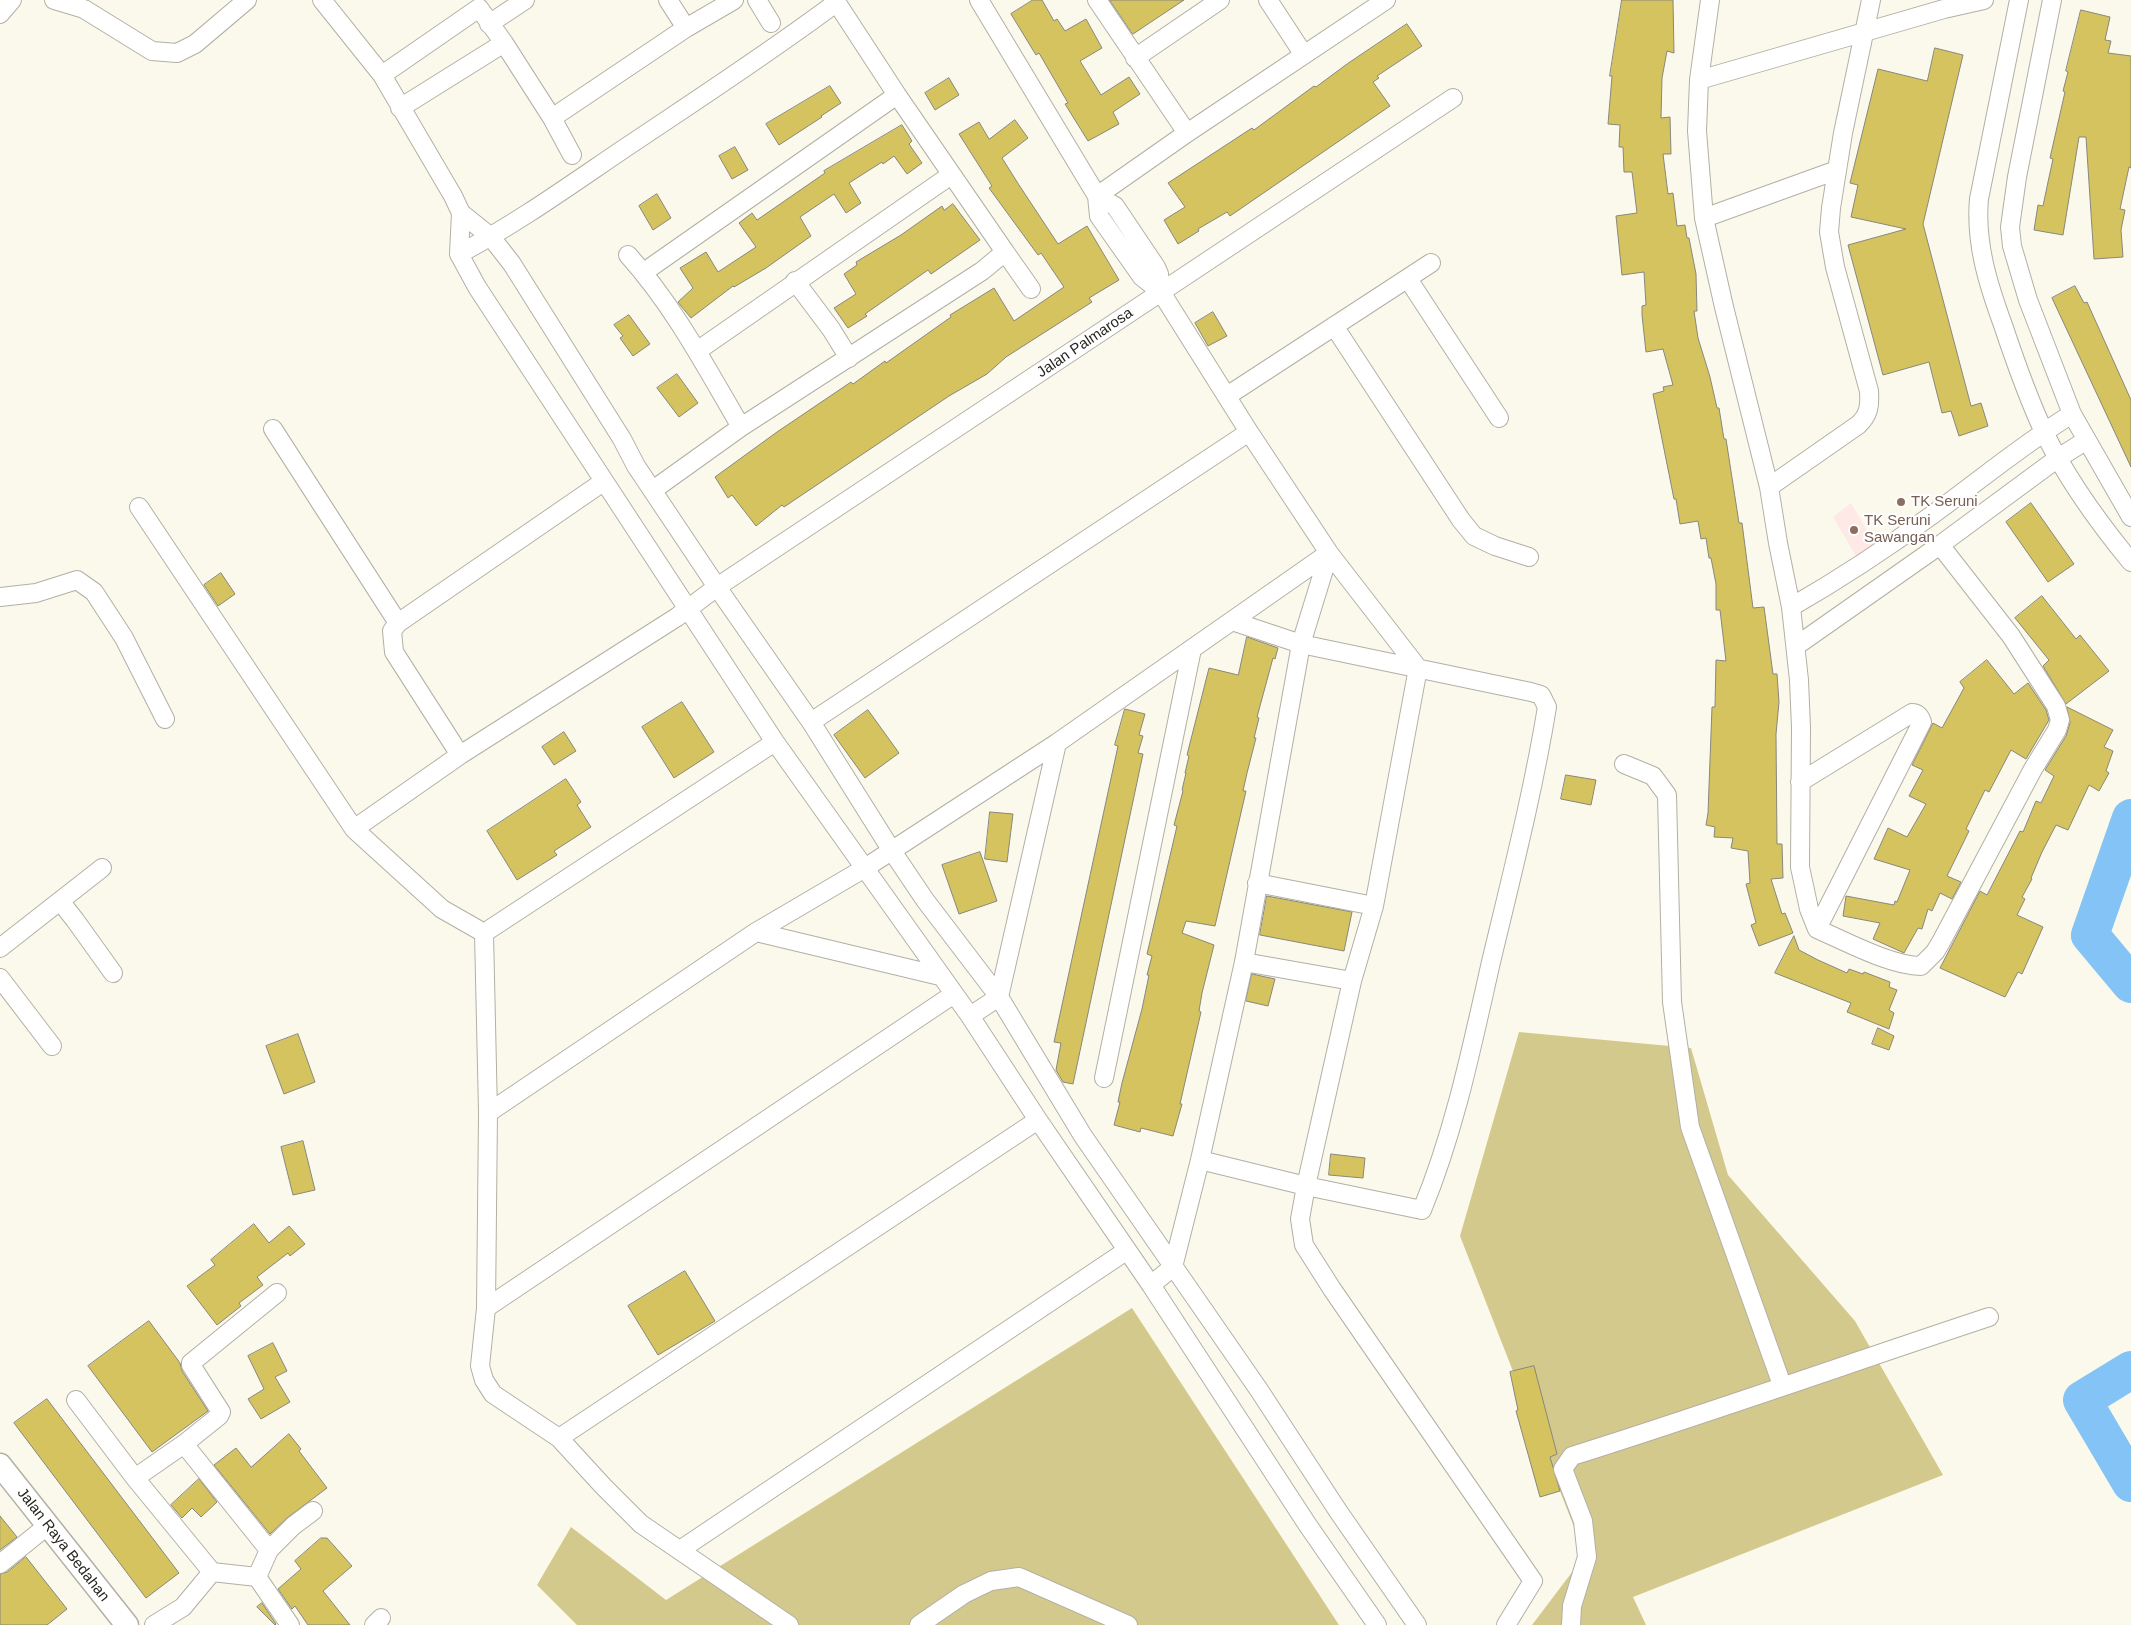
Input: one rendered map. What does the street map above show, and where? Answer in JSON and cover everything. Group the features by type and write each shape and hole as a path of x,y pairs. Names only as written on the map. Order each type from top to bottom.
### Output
{"street":[{"path":"0,14 12,0"},
{"path":"54,0 84,9 152,51 177,54 195,44 247,0"},
{"path":"322,0 382,75 453,196 461,213 491,237 512,264 653,490 717,587 811,722 892,851 925,900 999,996 1083,1136 1259,1390 1338,1511 1418,1625"},
{"path":"489,24 525,0"},
{"path":"668,0 686,28"},
{"path":"552,118 686,28 734,0"},
{"path":"757,0 771,23"},
{"path":"979,0 1097,196 1115,206 1156,267 1159,274 1161,292 1249,432 1329,553 1418,668 1374,906 1352,981 1300,1219 1304,1245 1332,1289 1533,1581 1506,1625"},
{"path":"1096,0 1187,133"},
{"path":"1136,58 1220,0"},
{"path":"1268,0 1304,55"},
{"path":"1097,196 1187,133 1386,0"},
{"path":"1710,0 1699,80 1697,131 1704,218 1769,487 1791,607 1796,646 1801,728 1800,867 1809,909 1816,929 1895,962 1911,966 1921,966 1935,952 2033,769 2057,730 2060,720 2056,706 2011,636 1940,545"},
{"path":"1769,487 1858,426 1865,418 1870,406 1869,391 1832,252 1829,232 1837,170 1871,0"},
{"path":"1699,80 1944,9 1984,0"},
{"path":"2019,0 1986,161 1977,220 1978,239 1993,297 2017,368 2044,432 2092,513 2131,562"},
{"path":"2052,0 2017,177 2010,227 2012,246 2020,275 2072,414 2131,517"},
{"path":"459,254 491,237 784,42 836,1 951,175 1032,289"},
{"path":"382,75 476,4 504,43 552,118 572,155"},
{"path":"400,108 504,43"},
{"path":"644,272 897,95"},
{"name":"Jalan Palmarosa","path":"354,829 460,755 688,609 717,587 1453,98"},
{"path":"1704,218 1837,170"},
{"path":"697,351 795,281 951,175"},
{"path":"461,213 459,254 477,287 775,742 970,1016 1126,1251 1151,1285 1371,1623"},
{"path":"653,490 742,427 982,271 1005,252"},
{"path":"628,255 644,272 697,351 742,427"},
{"path":"1227,396 1431,263"},
{"path":"1408,279 1499,418"},
{"path":"795,281 831,329 848,358"},
{"path":"1334,326 1461,520 1474,536 1495,546 1529,556"},
{"path":"1791,607 1842,578 1931,516 2044,432 2072,414"},
{"path":"273,429 398,623"},
{"path":"811,722 1249,432"},
{"path":"1796,646 1940,545 2058,458 2087,440"},
{"path":"460,755 394,652 392,631 398,623 603,482"},
{"path":"139,507 354,829 442,909 484,933"},
{"path":"488,1113 756,932 865,868 1057,743 1329,553"},
{"path":"1151,1285 1173,1268 1200,1160 1244,962 1301,644 1329,553"},
{"path":"0,597 36,593 77,580 94,592 124,638 165,719"},
{"path":"1200,1160 1306,1186 1422,1210 1436,1177 1462,1088 1519,846 1547,707 1541,695 1301,644 1232,621"},
{"path":"1104,1078 1192,649"},
{"path":"1800,782 1912,713 1920,716 1922,722 1816,929"},
{"path":"484,933 775,742"},
{"path":"970,1016 999,996 1057,743"},
{"path":"1624,764 1653,776 1667,795 1672,1002 1690,1127 1782,1385"},
{"path":"0,948 102,868"},
{"path":"1257,883 1374,906"},
{"path":"60,902 113,973"},
{"path":"756,932 940,976"},
{"path":"484,933 488,1113 486,1308 480,1366 484,1380 493,1394 560,1438 640,1524 789,1625"},
{"path":"1244,962 1352,981"},
{"path":"0,978 52,1046"},
{"path":"486,1308 954,994"},
{"path":"560,1438 1038,1120"},
{"path":"680,1550 1126,1251"},
{"path":"135,1478 184,1444 221,1414 191,1362 277,1294"},
{"path":"1571,1625 1572,1606 1587,1557 1583,1521 1562,1469 1572,1456 1676,1423 1782,1385 1989,1317"},
{"path":"76,1400 135,1478 212,1572 257,1577 290,1625"},
{"path":"184,1444 269,1550"},
{"name":"Jalan Raya Bedahan","path":"0,1465 127,1625"},
{"path":"257,1577 269,1550 293,1526 313,1511"},
{"path":"0,1564 47,1526"},
{"path":"154,1625 183,1608 212,1572"},
{"path":"920,1625 964,1594 991,1581 1020,1577 1128,1625"}],"shaded area":[{"name":"TK Seruni Sawangan","path":"1851,503 1875,544 1857,558 1833,517"},
{"path":"1519,1032 1691,1048 1728,1175 1855,1321 1943,1475 1633,1597 1646,1625 1532,1625 1585,1555 1460,1236"},
{"path":"1132,1308 1339,1625 577,1625 537,1585 571,1527 666,1600"}],"building":[{"path":"1033,0 1042,0 1054,21 1057,19 1065,31 1086,19 1102,48 1080,61 1101,95 1129,77 1140,94 1113,112 1119,124 1088,141 1065,104 1068,103 1039,53 1036,55 1011,14"},
{"path":"1110,0 1184,0 1133,34"},
{"path":"1622,0 1673,0 1674,53 1667,51 1662,78 1661,118 1670,117 1671,154 1663,154 1668,194 1673,193 1677,226 1685,225 1687,238 1689,238 1696,274 1697,311 1694,311 1698,338 1717,408 1719,408 1724,439 1726,439 1739,523 1742,523 1753,608 1764,607 1773,674 1777,674 1779,702 1776,734 1777,844 1782,844 1783,878 1771,879 1782,914 1785,913 1793,933 1759,946 1751,925 1756,923 1746,884 1750,883 1748,851 1731,848 1733,838 1714,837 1715,827 1706,825 1712,707 1715,707 1716,660 1726,661 1720,610 1716,610 1716,584 1711,558 1709,558 1706,538 1701,539 1698,521 1680,524 1676,499 1674,499 1653,394 1664,391 1663,387 1673,385 1663,349 1646,352 1642,315 1642,306 1646,305 1644,272 1622,275 1616,216 1637,213 1632,172 1624,172 1623,147 1619,147 1620,125 1608,124 1612,76 1610,76"},
{"path":"2081,10 2110,17 2105,40 2111,41 2108,53 2131,56 2131,168 2129,167 2120,209 2125,210 2121,230 2123,257 2094,259 2086,137 2079,137 2063,235 2034,230 2038,205 2043,206 2053,159 2050,158 2065,92 2063,91 2068,72 2066,71"},
{"path":"1407,24 1422,46 1377,76 1379,78 1373,82 1390,106 1230,216 1227,212 1198,229 1199,231 1178,244 1164,220 1185,207 1168,183 1252,128 1254,130 1314,86 1316,87"},
{"path":"1935,48 1963,55 1923,224 1971,406 1981,403 1988,426 1959,436 1951,411 1942,413 1929,362 1883,375 1848,245 1906,229 1851,217 1858,185 1850,183 1878,69 1927,81"},
{"path":"949,78 959,95 935,110 925,93"},
{"path":"830,86 841,103 779,145 766,124"},
{"path":"1015,120 1028,138 1002,158 1019,185 1058,244 1087,226 1119,280 1089,298 1092,302 1006,357 987,374 949,396 784,507 782,505 756,526 732,495 728,498 715,477 777,432 851,382 853,384 885,361 886,363 951,317 950,315 994,288 1014,321 1064,287 1041,253 1038,255 989,188 992,186 959,134 979,122 989,139"},
{"path":"902,125 912,141 909,144 922,163 907,174 894,156 849,183 861,203 846,213 834,194 800,217 811,236 766,268 733,286 691,318 678,302 693,288 680,268 706,252 718,272 756,247 739,223 752,213 757,220 825,173 824,171"},
{"path":"735,147 748,170 732,179 719,156"},
{"path":"657,194 671,218 653,230 639,206"},
{"path":"953,204 980,240 931,274 928,270 848,328 834,308 856,294 844,274 857,265 856,262 901,235 942,206 944,210"},
{"path":"2075,286 2084,303 2087,302 2131,400 2131,467 2052,298"},
{"path":"1213,312 1227,336 1208,346 1195,323"},
{"path":"629,315 650,344 633,356 620,338 623,336 614,325"},
{"path":"677,374 698,403 679,417 657,388"},
{"path":"2031,503 2074,564 2048,582 2006,522"},
{"path":"221,573 235,594 218,606 204,585"},
{"path":"2042,596 2076,639 2080,635 2109,671 2066,704 2043,666 2049,660 2015,618"},
{"path":"1247,637 1278,648 1275,659 1273,658 1257,717 1259,718 1254,738 1256,738 1243,791 1246,791 1215,926 1186,921 1182,933 1214,945 1202,993 1199,1011 1201,1012 1180,1104 1182,1104 1173,1136 1141,1128 1140,1132 1114,1125 1120,1102 1118,1102 1122,1083 1149,975 1147,975 1152,956 1147,954 1177,826 1174,825 1183,791 1189,756 1187,755 1209,668 1238,675"},
{"path":"1987,660 2014,694 2028,683 2046,710 2049,720 2026,759 2011,750 1989,792 1985,790 1966,829 1969,831 1947,876 1961,882 1952,899 1940,893 1932,911 1928,909 1922,929 1918,928 1904,953 1873,939 1880,923 1843,916 1846,896 1894,905 1895,901 1897,902 1910,870 1874,859 1888,828 1907,837 1926,804 1909,796 1923,770 1912,765 1933,723 1942,728 1964,688 1960,682"},
{"path":"682,702 714,752 674,778 642,727"},
{"path":"2067,707 2113,730 2104,747 2113,751 2106,771 2109,773 2099,791 2089,785 2068,830 2056,825 2042,852 2032,879 2022,897 2025,899 2017,915 2043,927 2022,974 2018,972 2005,997 1940,968 1980,891 1987,895 2020,831 2023,832 2036,801 2041,803 2054,776 2045,770 2066,736 2070,723"},
{"path":"1125,709 1145,714 1139,735 1143,736 1138,753 1143,754 1073,1084 1063,1082 1056,1070 1061,1043 1054,1042 1118,746 1115,745"},
{"path":"868,710 899,753 865,778 834,735"},
{"path":"564,732 576,751 554,765 542,747"},
{"path":"1566,775 1596,780 1591,805 1561,799"},
{"path":"566,779 581,802 577,805 591,827 554,851 557,855 517,880 487,831"},
{"path":"990,812 1013,814 1007,862 985,859"},
{"path":"980,852 997,901 959,914 942,865"},
{"path":"1267,896 1352,912 1344,951 1260,935"},
{"path":"1794,936 1799,950 1818,960 1847,973 1849,969 1863,974 1864,972 1890,982 1889,987 1897,990 1889,1010 1894,1013 1889,1029 1847,1012 1851,1003 1775,973"},
{"path":"1252,974 1275,979 1268,1006 1246,1001"},
{"path":"1878,1028 1894,1036 1889,1050 1872,1044"},
{"path":"298,1034 315,1082 284,1094 266,1046"},
{"path":"303,1141 315,1190 293,1195 281,1147"},
{"path":"1331,1154 1365,1158 1363,1178 1329,1175"},
{"path":"254,1224 269,1243 289,1226 305,1244 290,1256 288,1253 257,1277 263,1285 239,1303 241,1306 217,1325 187,1286 215,1265 211,1260"},
{"path":"685,1271 715,1321 658,1355 628,1306"},
{"path":"149,1321 180,1363 182,1371 208,1411 152,1452 88,1366"},
{"path":"273,1343 287,1371 275,1377 290,1402 261,1419 248,1399 264,1389 248,1356"},
{"path":"1534,1366 1557,1454 1550,1457 1560,1491 1540,1497 1516,1411 1518,1410 1510,1372"},
{"path":"47,1399 179,1573 146,1598 14,1423"},
{"path":"289,1434 301,1449 299,1451 327,1488 287,1518 270,1534 214,1465 236,1448 251,1467"},
{"path":"199,1479 217,1502 201,1517 192,1508 182,1518 171,1505"},
{"path":"0,1516 17,1537 0,1550"},
{"path":"321,1538 327,1538 352,1566 323,1591 350,1625 308,1625 295,1606 292,1609 278,1589 301,1569 295,1561"},
{"path":"26,1557 67,1609 47,1625 0,1625 0,1574 7,1572"},
{"path":"262,1603 276,1624 275,1625 257,1607"}],"waterway":[{"path":"2131,818 2090,935 2131,984"},
{"path":"2131,1370 2082,1400 2131,1483"}],"place":[{"name":"TK Seruni","path":"1901,502"},
{"name":"TK Seruni Sawangan","path":"1854,530"}]}
